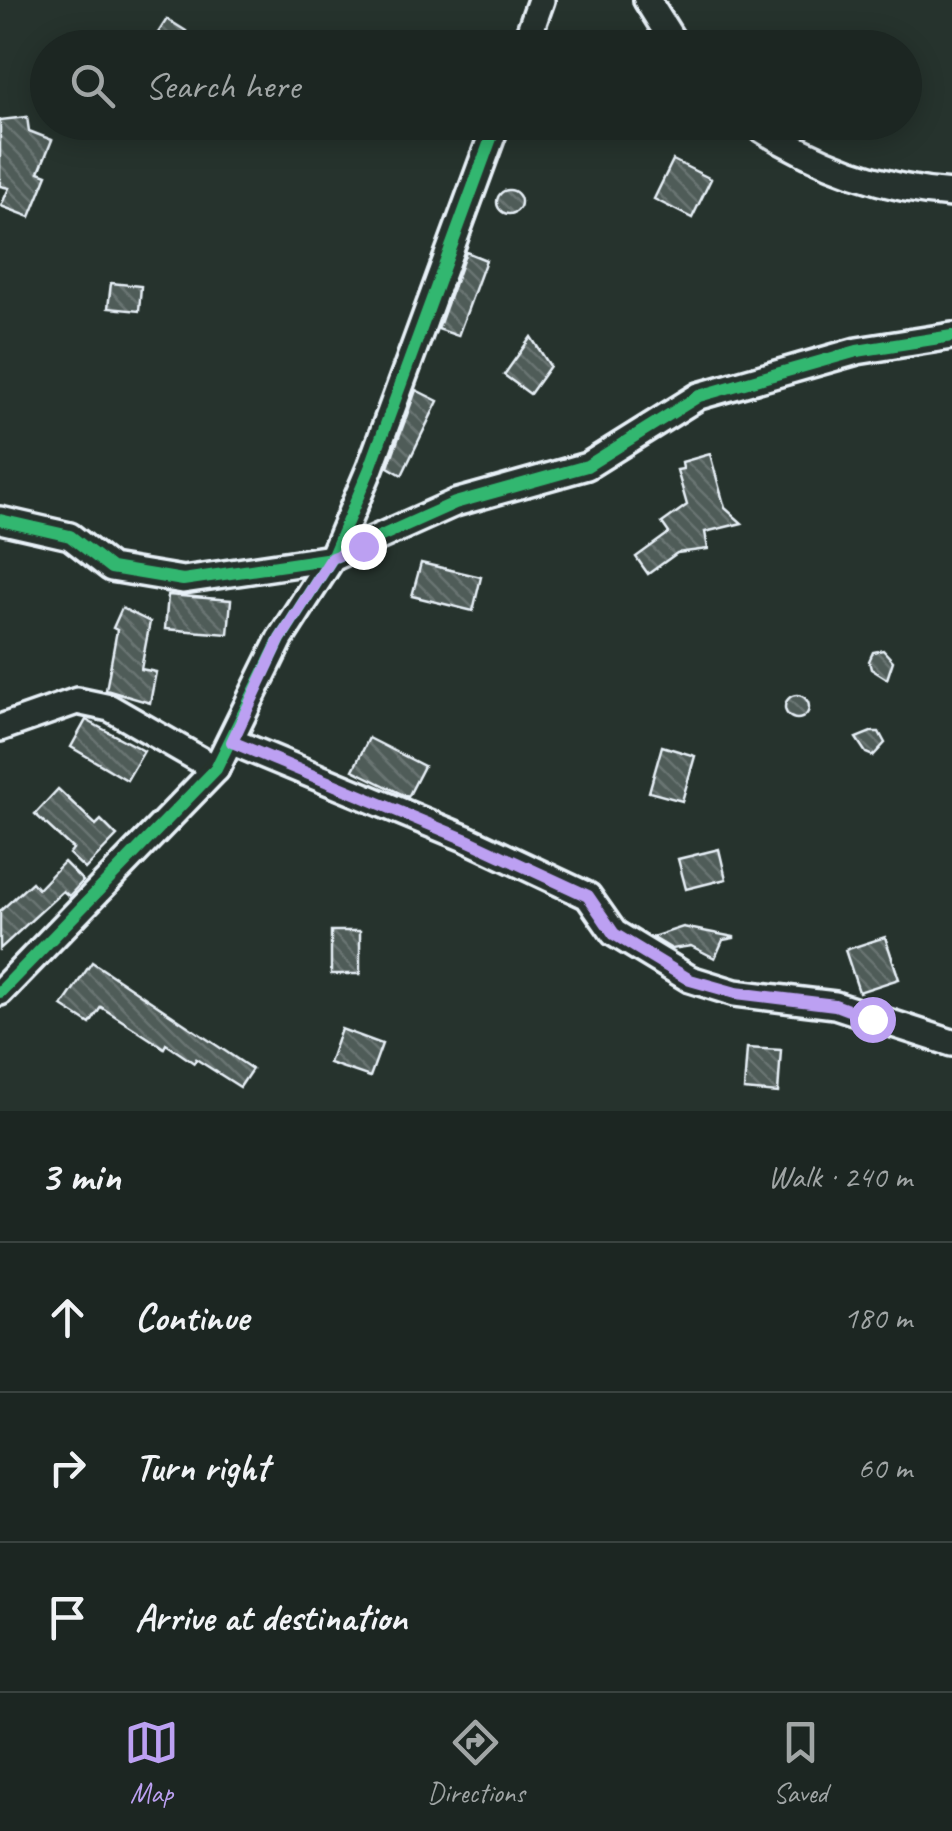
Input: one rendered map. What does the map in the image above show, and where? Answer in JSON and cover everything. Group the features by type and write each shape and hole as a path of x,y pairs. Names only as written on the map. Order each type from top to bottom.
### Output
{"street":[{"path":"530,30 541,0"},
{"path":"647,0 665,30"},
{"path":"0,992 216,769 232,742 280,639 332,558 425,323 491,140"},
{"path":"785,140 839,170 905,191 952,194"},
{"path":"0,520 70,536 111,568 183,580 332,558 455,503 587,466 699,396 856,351 952,336"},
{"path":"0,728 76,701 110,708 216,769"},
{"path":"232,742 467,840 588,896 614,934 690,980 736,993 835,1005 952,1043"}],"building":[{"path":"167,19 184,30 160,30"},
{"path":"27,117 30,140 52,140 39,172 47,175 30,217 1,206 9,188 0,186 0,120"},
{"path":"673,160 711,179 692,218 654,199"},
{"path":"509,190 521,202 509,214 497,202"},
{"path":"466,252 486,260 458,336 438,329"},
{"path":"111,283 141,286 139,311 108,308"},
{"path":"531,337 550,366 530,394 504,375"},
{"path":"416,390 438,401 402,475 388,467"},
{"path":"710,454 725,508 742,523 705,532 708,549 677,553 648,574 636,557 669,533 662,523 687,505 677,470 683,469 682,462"},
{"path":"421,563 481,577 473,611 412,596"},
{"path":"168,595 231,600 228,634 165,629"},
{"path":"122,608 150,622 141,669 156,672 150,703 106,690 117,630 113,628"},
{"path":"883,650 893,661 887,679 871,669 869,661 873,652"},
{"path":"797,695 806,698 806,716 797,719 788,716 785,707 788,698"},
{"path":"86,720 144,751 127,780 71,747"},
{"path":"879,732 885,743 873,756 866,753 856,738"},
{"path":"369,738 424,766 408,797 353,770"},
{"path":"662,746 695,756 682,801 649,792"},
{"path":"58,789 96,825 101,820 117,836 85,869 69,854 73,849 35,814"},
{"path":"719,849 726,879 686,889 678,859"},
{"path":"64,862 83,881 69,896 63,891 0,949 0,911 32,882 38,889"},
{"path":"683,927 734,938 723,940 715,958 691,946 672,949 652,937"},
{"path":"331,931 360,931 360,974 331,974"},
{"path":"885,937 899,979 859,992 845,950"},
{"path":"92,962 252,1069 240,1087 196,1059 194,1063 166,1044 164,1048 101,1007 90,1024 62,1006"},
{"path":"341,1029 382,1044 370,1077 329,1063"},
{"path":"747,1048 781,1050 778,1093 744,1090"}],"cycle path":[{"path":"0,992 216,769 280,639 332,558 370,468 490,140"},
{"path":"0,520 70,536 111,568 183,580 332,558 455,503 587,466 699,396 857,351 952,336"}],"route":[{"path":"363,546 332,558 280,639 232,742 467,840 588,896 614,934 690,980 736,993 835,1005 872,1019"}]}
